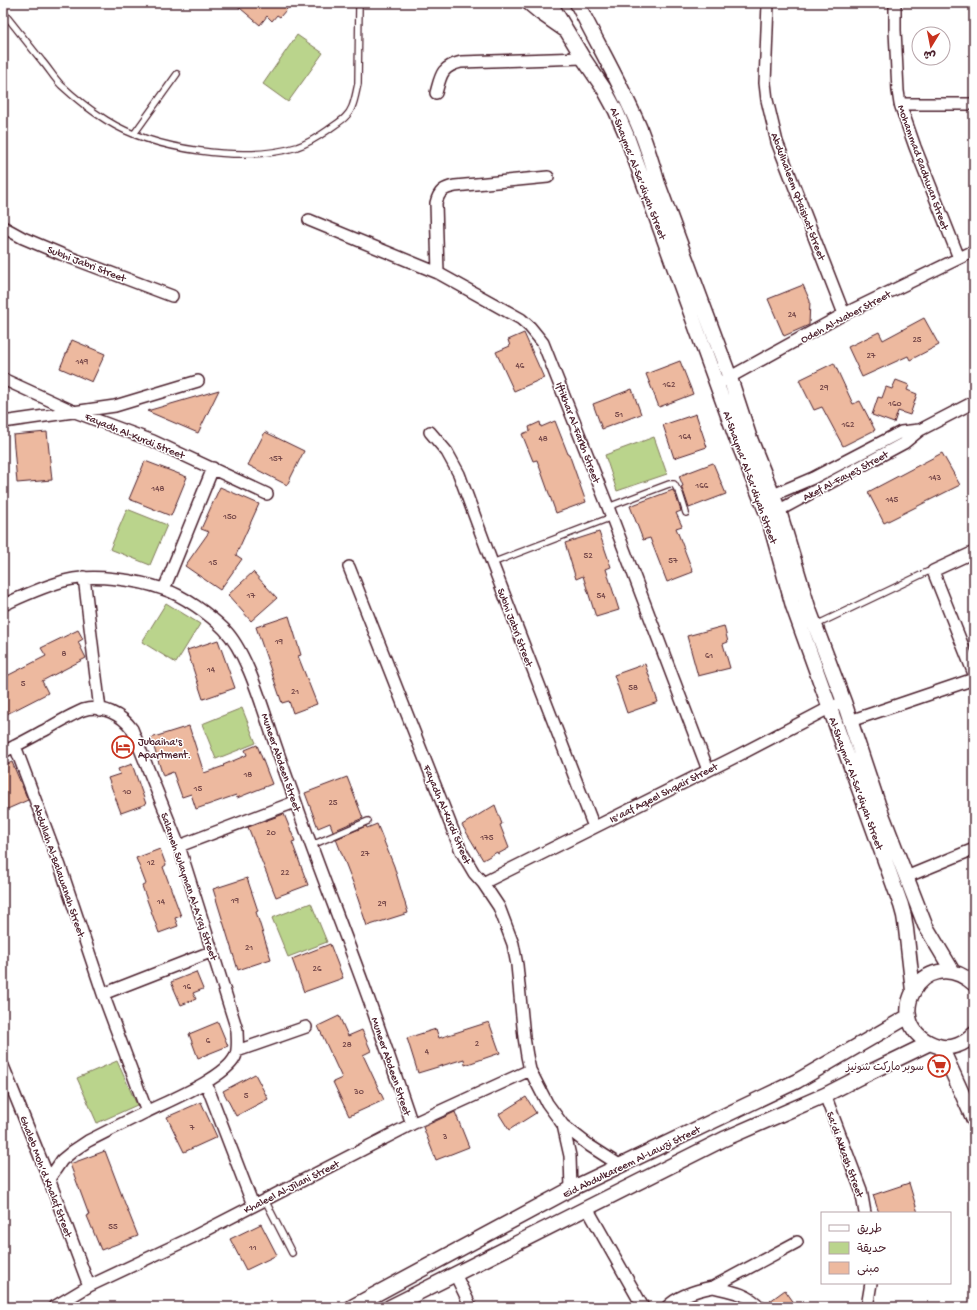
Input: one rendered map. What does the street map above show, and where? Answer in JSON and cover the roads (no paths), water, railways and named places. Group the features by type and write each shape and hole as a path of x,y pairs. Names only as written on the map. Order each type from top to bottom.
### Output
{"street":[{"path":"529,3 541,14 568,32"},
{"name":"Al-Shayma’ Al-Sa’diyah Street","path":"550,3 616,110 723,381 749,436 767,497 804,592 809,628 829,708 904,916 913,991"},
{"name":"Abdulhaleem Qtaishat Street","path":"768,3 765,83 769,112 777,142 844,314"},
{"name":"Mohammad Radhwan Street","path":"895,3 898,91 900,104 915,147 959,258"},
{"name":"Al-Shayma’ Al-Sa’diyah Street","path":"580,7 640,129 723,381"},
{"path":"436,93 445,69 451,64 461,62 583,58"},
{"path":"604,89 617,81"},
{"path":"900,104 974,104"},
{"path":"438,273 436,203 440,192 455,186 548,177"},
{"name":"Iftikhar Al-Farkh Street","path":"309,220 438,273 521,319 543,342 610,512 708,770"},
{"name":"Subhi Jabri Street","path":"3,227 23,238 61,254 172,296"},
{"name":"Odeh Al-Naber Street","path":"723,381 844,314 974,251"},
{"name":"Fayadh Al-Kurdi Street","path":"3,379 76,412 153,441 267,494"},
{"path":"3,422 115,406 198,381"},
{"name":"Akef Al-Fayez Street","path":"773,513 904,443 920,430 974,402"},
{"name":"Akef Al-Fayez Street","path":"767,497 813,478 901,432 920,430"},
{"name":"Subhi Jabri Street","path":"430,432 447,452 459,474 594,827"},
{"path":"164,589 213,468"},
{"path":"974,552 933,571 974,674"},
{"name":"Fayadh Al-Kurdi Street","path":"349,567 461,851 474,873 483,883 499,907 513,944 517,965 524,1037 530,1070 547,1103 563,1125 590,1146 621,1166"},
{"path":"84,577 100,710"},
{"name":"Muneer Abdeen Street","path":"3,605 43,588 68,580 84,577 120,579 140,582 164,589 192,604 215,621 232,637 248,668 259,697 295,802 367,994 412,1124"},
{"name":"Al-Shayma’ Al-Sa’diyah Street","path":"809,628 844,702 878,804 925,925 953,972"},
{"path":"850,721 974,679"},
{"name":"Is’aaf Aqeel Shqair Street","path":"483,883 829,708 844,702"},
{"name":"Salameh Sulayman Al-A‘raj Street","path":"3,752 84,710 100,710 114,713 127,722 132,729 179,846 237,1030 237,1051"},
{"name":"Abdullah Al-Balawanah Street","path":"15,746 60,866 103,994 147,1112"},
{"path":"179,846 295,802"},
{"path":"906,877 974,849"},
{"path":"103,994 212,951"},
{"path":"972,979 953,972 939,972 928,976 919,982 913,991 908,1003 908,1016 920,1037 936,1045 974,1120"},
{"name":"Eid Abdulkareem Al-Lawzi Street","path":"352,1307 571,1189 797,1082 908,1016"},
{"path":"49,1179 62,1160 73,1151 88,1141 206,1083 230,1064 235,1058 237,1051 306,1027"},
{"name":"Eid Abdulkareem Al-Lawzi Street","path":"390,1307 724,1140 824,1095 860,1077 936,1045 951,1047 960,1044 974,1034"},
{"name":"Ghaleb Moh‘d Khalaf Street","path":"3,1066 49,1179 89,1286"},
{"name":"Khaleel Al-Jilani Street","path":"54,1307 89,1286 191,1238 412,1124 530,1070"},
{"path":"206,1083 253,1205"},
{"name":"Sa’di Akkash Street","path":"824,1095 861,1190 865,1212"},
{"name":"Fayadh Al-Kurdi Street","path":"563,1125 570,1156 571,1189"},
{"path":"588,1208 643,1307"},
{"path":"667,1307 684,1296 712,1287 797,1242"},
{"path":"455,1274 472,1307"},
{"path":"867,1307 871,1284"},
{"path":"712,1287 742,1294 754,1301 760,1307"}],"lane":[{"path":"3,12 60,84 86,107 108,122 153,141 216,152 253,153 278,151 298,147 314,140 344,118 352,108 356,97 358,84 359,3"},
{"path":"134,134 177,74"},
{"path":"492,563 610,512 669,484 674,484 680,494 686,513"},
{"path":"809,628 927,572 933,571"},
{"path":"312,845 368,821"},
{"path":"265,1200 292,1253"}],"place":[{"name":"Jubaiha's Apartment.","path":"123,747"},
{"name":"سوبر ماركت شونيز","path":"939,1066"}]}
